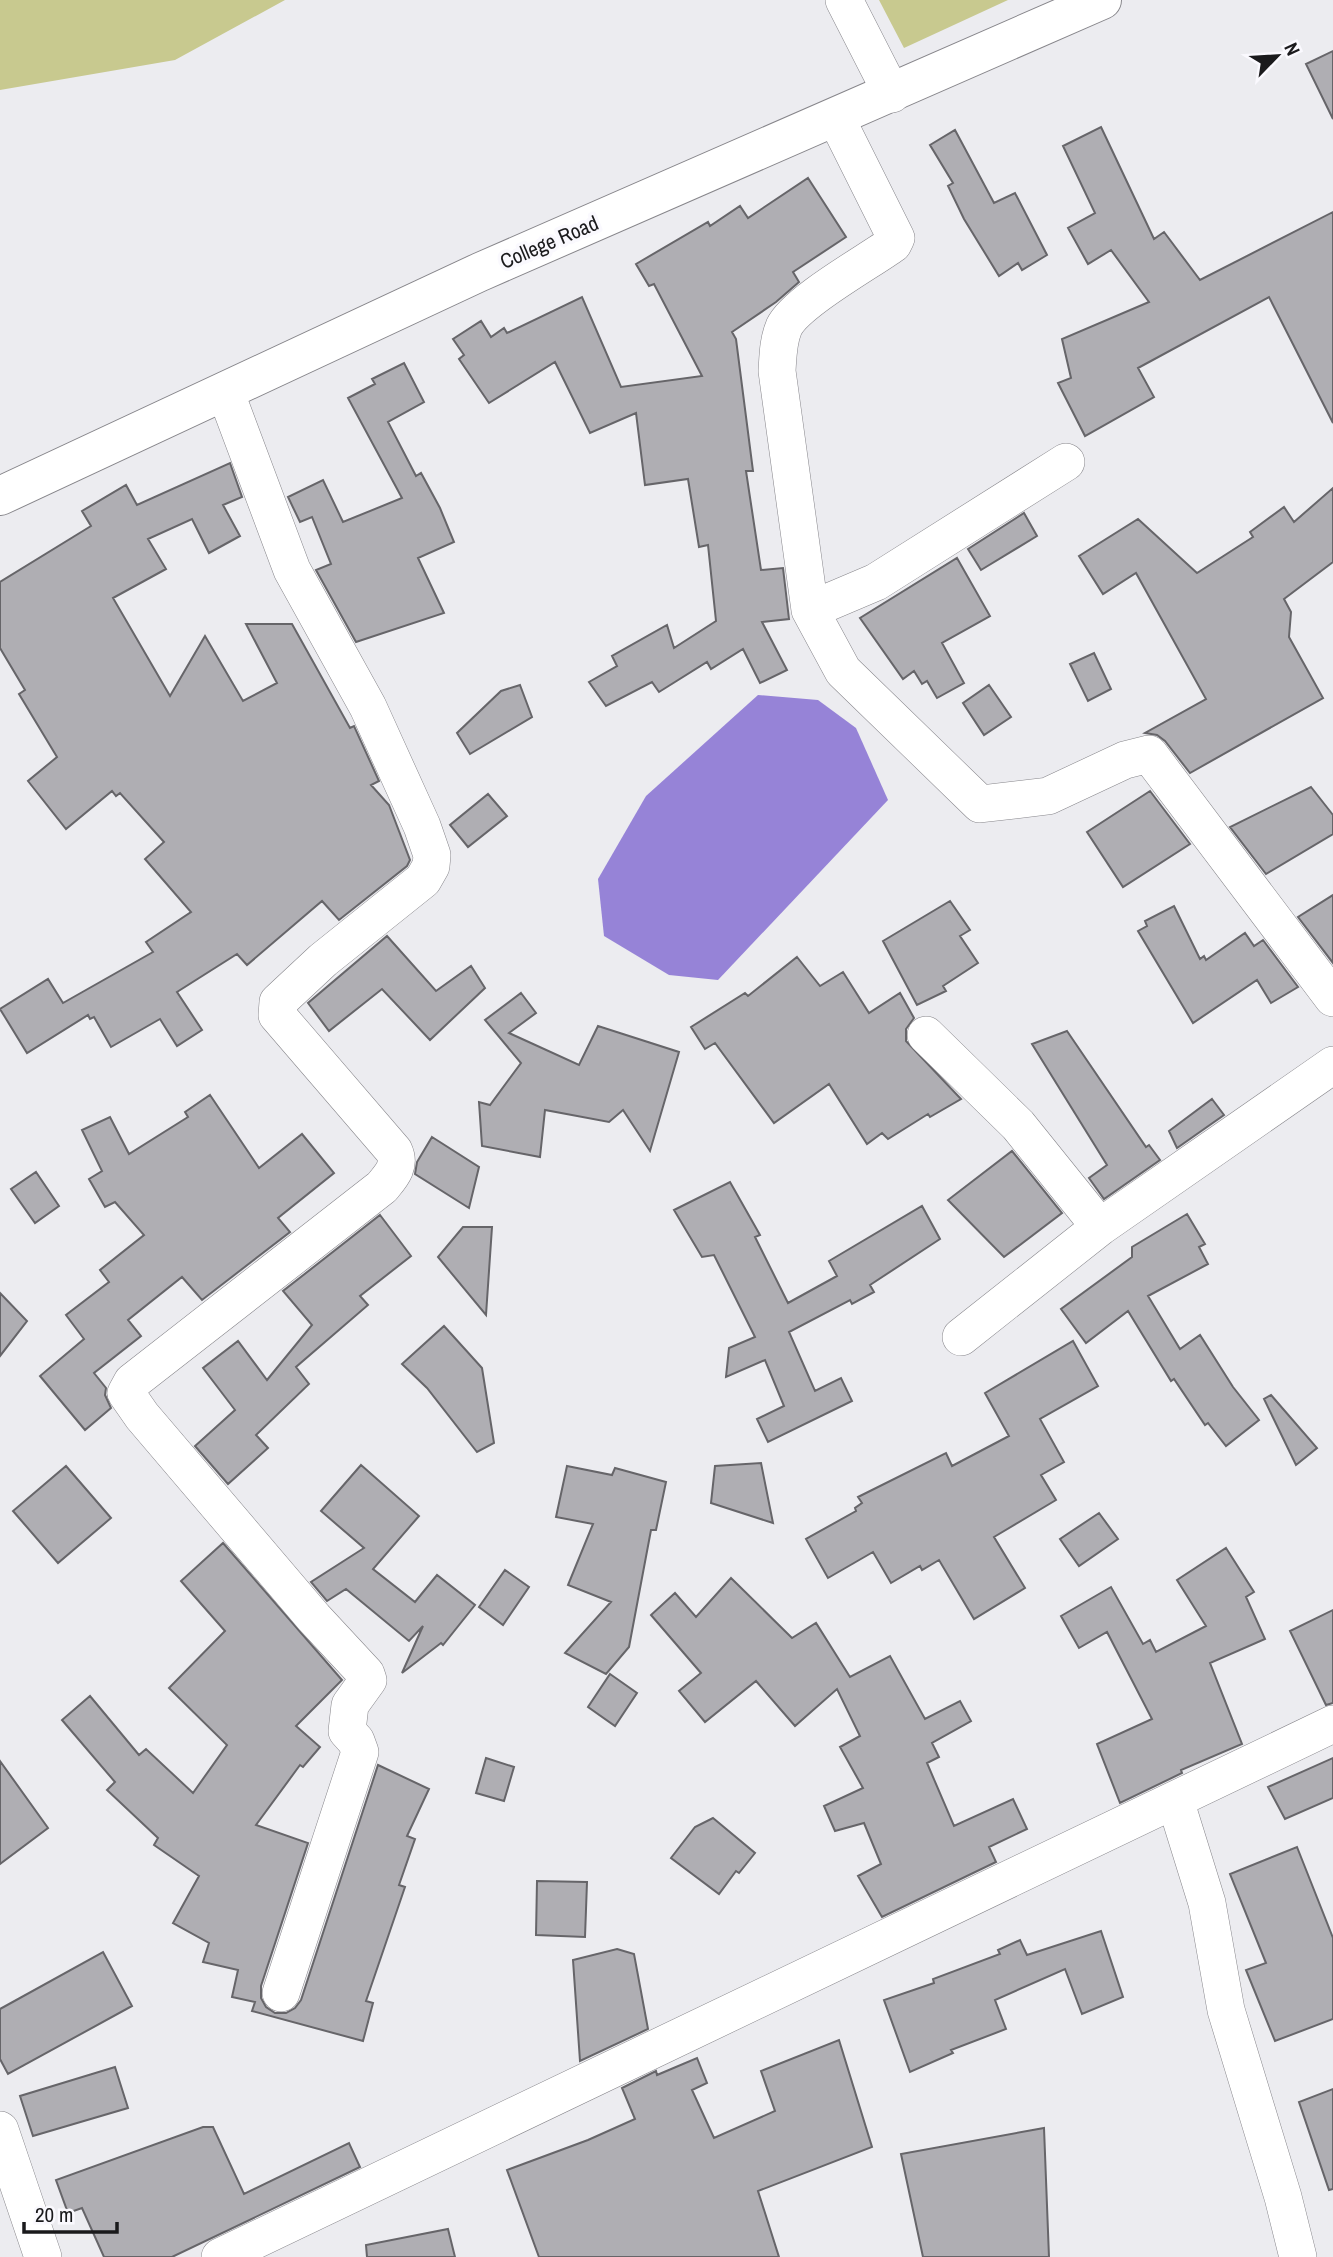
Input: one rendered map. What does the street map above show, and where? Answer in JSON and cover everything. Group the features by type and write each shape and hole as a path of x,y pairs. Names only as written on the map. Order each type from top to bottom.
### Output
{"main road":[{"name":"College Road","path":"0,496 480,272 1102,0"}],"street":[{"path":"844,0 892,94"},
{"path":"836,118 896,239 893,244 799,309 785,326 778,348 777,371 810,610 843,671 980,804 1048,796 1125,760 1149,754 1333,998"},
{"path":"225,391 292,570 368,707 422,826 432,855 431,866 423,880 323,960 278,1002 277,1015 394,1152 397,1157 394,1172 382,1187 132,1382 126,1393 314,1618 366,1674 368,1680 350,1705 347,1731 356,1741 360,1752 281,1993"},
{"path":"810,610 876,582 1066,462"},
{"path":"926,1035 1018,1125 1100,1227"},
{"path":"961,1337 1100,1227 1333,1065"},
{"path":"220,2257 1333,1724"},
{"path":"1175,1800 1208,1903 1226,2010 1283,2197 1298,2257"},
{"path":"0,2130 43,2257"}],"green space":[{"path":"0,0 285,0 175,60 0,90"},
{"path":"879,0 1008,0 904,48"}],"shaded area":[{"path":"758,695 818,700 856,728 888,800 718,980 669,975 604,936 598,879 646,796"}],"building":[{"path":"1333,51 1333,119 1306,64"},
{"path":"1101,127 1154,239 1164,232 1200,280 1333,212 1333,423 1269,297 1138,368 1154,397 1085,436 1058,383 1071,378 1062,339 1149,302 1111,250 1088,264 1068,228 1095,213 1063,146"},
{"path":"955,130 994,203 1015,193 1047,255 1022,270 1018,263 999,276 964,219 948,186 953,183 930,145"},
{"path":"808,178 846,237 793,272 799,282 776,302 732,332 736,339 753,471 746,471 761,570 783,568 789,619 762,622 787,670 760,683 743,649 711,669 707,662 659,692 652,682 606,706 589,682 617,666 612,656 667,625 674,648 716,621 708,545 699,547 688,479 645,485 636,413 590,433 555,362 489,403 459,359 464,355 453,339 481,321 491,337 504,328 507,333 582,297 621,387 702,376 654,284 649,286 636,264 708,222 710,226 740,206 748,218"},
{"path":"404,363 424,402 388,422 416,476 421,473 454,542 418,558 444,613 356,642 316,570 331,564 312,517 300,522 288,497 323,480 343,522 402,498 348,398 375,384 372,379"},
{"path":"230,463 242,497 223,505 240,536 209,553 192,519 148,539 166,569 113,598 170,696 205,636 243,701 277,683 246,624 292,624 350,728 354,726 379,781 371,785 389,805 410,860 407,866 339,920 322,901 247,965 237,954 177,992 202,1030 177,1046 160,1019 111,1047 94,1017 90,1019 88,1015 27,1053 0,1009 48,979 63,1003 153,952 146,942 191,912 145,859 164,842 120,793 116,796 112,791 66,829 28,781 57,757 19,694 25,690 0,648 0,582 91,526 82,511 126,485 137,505"},
{"path":"1333,488 1333,562 1284,599 1291,612 1289,637 1323,698 1190,773 1165,741 1157,735 1145,733 1206,699 1136,573 1103,594 1079,556 1138,519 1197,573 1253,537 1250,532 1284,507 1294,522"},
{"path":"1024,513 1037,536 981,570 968,549"},
{"path":"957,558 990,616 942,643 964,683 937,698 927,681 922,684 914,671 903,679 860,618"},
{"path":"1094,653 1111,689 1088,701 1070,664"},
{"path":"520,685 532,717 470,754 457,733 501,691"},
{"path":"989,685 1011,717 984,735 963,703"},
{"path":"1311,787 1333,815 1333,834 1266,874 1230,827"},
{"path":"1150,791 1190,844 1123,887 1087,832"},
{"path":"488,794 507,816 468,847 450,825"},
{"path":"1333,895 1333,963 1298,917"},
{"path":"950,901 970,930 960,936 978,963 943,986 946,991 917,1005 883,941"},
{"path":"1174,906 1200,959 1204,956 1206,960 1245,933 1254,946 1263,940 1298,987 1271,1003 1257,980 1193,1023 1138,931 1147,926 1145,921"},
{"path":"387,936 436,991 471,966 485,988 430,1040 382,989 329,1031 308,1003"},
{"path":"797,957 820,986 843,972 869,1013 900,993 914,1018 906,1029 906,1041 961,1099 930,1117 928,1114 888,1139 882,1133 867,1144 829,1084 774,1123 715,1043 705,1049 691,1027 745,993 748,996"},
{"path":"521,993 536,1013 509,1033 579,1065 598,1026 679,1052 650,1151 623,1110 609,1122 545,1110 540,1157 482,1146 479,1102 490,1105 521,1063 485,1020"},
{"path":"1067,1031 1146,1147 1149,1145 1160,1160 1104,1199 1089,1178 1107,1165 1032,1044"},
{"path":"210,1095 259,1168 302,1134 334,1173 278,1218 290,1232 202,1300 182,1277 128,1320 141,1336 94,1373 106,1388 105,1395 111,1408 85,1430 40,1376 84,1339 66,1315 109,1282 100,1270 144,1235 115,1202 105,1207 89,1179 102,1171 82,1130 110,1117 129,1154 188,1117 185,1112"},
{"path":"1212,1099 1224,1115 1177,1148 1169,1131"},
{"path":"432,1137 479,1167 469,1208 415,1174 417,1162"},
{"path":"1012,1151 1062,1213 1004,1257 948,1200"},
{"path":"36,1172 59,1206 35,1223 11,1189"},
{"path":"730,1182 760,1235 755,1237 788,1303 837,1276 829,1261 922,1206 940,1239 870,1285 874,1292 852,1304 850,1300 789,1332 815,1391 841,1378 852,1401 768,1442 757,1419 784,1406 765,1360 726,1377 729,1348 755,1337 714,1255 702,1257 674,1210"},
{"path":"1187,1214 1205,1244 1199,1247 1208,1264 1148,1296 1180,1349 1200,1335 1233,1387 1259,1420 1226,1446 1208,1423 1205,1425 1174,1379 1171,1381 1128,1311 1086,1343 1061,1309 1132,1257 1132,1247"},
{"path":"380,1215 411,1256 360,1296 368,1305 296,1367 309,1384 256,1435 268,1448 228,1484 195,1446 235,1410 203,1368 238,1341 267,1380 312,1325 283,1291"},
{"path":"463,1227 492,1227 486,1315 438,1257"},
{"path":"0,1293 27,1321 0,1356"},
{"path":"444,1326 482,1368 494,1443 477,1452 427,1388 402,1364"},
{"path":"1073,1341 1098,1386 1040,1419 1064,1462 1041,1475 1056,1500 994,1537 1025,1588 974,1619 939,1560 922,1570 920,1566 891,1583 873,1552 828,1578 806,1539 856,1511 855,1508 862,1503 858,1497 946,1453 952,1466 1009,1436 985,1393"},
{"path":"1271,1395 1317,1448 1296,1465 1264,1399"},
{"path":"761,1463 773,1523 711,1503 715,1466"},
{"path":"361,1465 419,1516 373,1569 415,1602 437,1575 475,1605 443,1645 441,1643 402,1673 423,1626 409,1641 346,1589 327,1601 311,1582 364,1548 321,1511"},
{"path":"66,1466 111,1518 58,1563 13,1511"},
{"path":"567,1466 612,1475 615,1468 666,1482 656,1530 651,1530 629,1647 606,1674 565,1653 611,1602 568,1585 593,1524 556,1517"},
{"path":"1099,1513 1118,1539 1079,1566 1060,1539"},
{"path":"223,1543 342,1680 296,1726 320,1747 303,1767 300,1765 256,1825 308,1843 261,1986 261,1998 266,2007 275,2013 286,2013 295,2008 301,2000 378,1765 429,1789 407,1836 415,1839 399,1885 405,1887 366,2001 373,2003 363,2041 252,2011 255,2002 232,1997 238,1970 203,1962 209,1943 173,1923 199,1876 154,1845 158,1838 107,1790 115,1782 62,1720 90,1696 139,1755 146,1749 193,1793 227,1745 169,1688 225,1631 181,1581"},
{"path":"1226,1548 1254,1592 1246,1597 1265,1639 1210,1663 1242,1744 1181,1770 1182,1773 1120,1803 1097,1744 1152,1719 1107,1632 1079,1648 1061,1616 1111,1587 1143,1644 1150,1640 1156,1652 1206,1626 1177,1580"},
{"path":"505,1570 529,1587 503,1625 479,1607"},
{"path":"731,1578 792,1638 816,1623 850,1677 890,1656 925,1719 960,1701 971,1721 932,1743 939,1757 927,1763 954,1826 1013,1799 1027,1829 989,1847 996,1862 882,1917 858,1876 881,1864 864,1823 835,1831 824,1806 863,1788 840,1747 860,1736 837,1689 795,1726 756,1681 705,1722 679,1691 701,1673 651,1615 675,1593 696,1617"},
{"path":"1333,1610 1333,1703 1326,1705 1290,1631"},
{"path":"610,1674 637,1693 615,1726 588,1707"},
{"path":"486,1758 514,1767 504,1801 476,1793"},
{"path":"1333,1758 1333,1798 1285,1819 1268,1787"},
{"path":"0,1761 48,1828 0,1864"},
{"path":"713,1818 755,1853 739,1873 736,1871 719,1894 671,1858 695,1827"},
{"path":"1297,1847 1333,1938 1333,2019 1275,2041 1246,1970 1266,1963 1230,1874"},
{"path":"537,1881 587,1882 585,1937 536,1935"},
{"path":"1101,1931 1123,1997 1082,2014 1065,1969 995,2000 1006,2029 951,2050 953,2053 910,2072 884,2000 934,1983 933,1979 1000,1954 998,1950 1020,1940 1027,1955"},
{"path":"617,1949 634,1954 648,2029 580,2061 573,1960"},
{"path":"103,1952 132,2006 8,2074 0,2059 0,2009"},
{"path":"839,2040 872,2147 758,2191 779,2257 539,2257 507,2170 588,2140 635,2119 622,2088 656,2071 657,2075 697,2058 707,2083 692,2090 714,2138 775,2111 761,2071"},
{"path":"115,2067 128,2108 33,2136 20,2096"},
{"path":"1333,2089 1333,2189 1329,2190 1299,2102"},
{"path":"203,2127 213,2127 244,2194 349,2143 360,2167 172,2257 104,2257 82,2208 68,2213 56,2180"},
{"path":"1044,2128 1049,2257 923,2257 901,2154"},
{"path":"448,2229 455,2257 367,2257 366,2245"}]}
